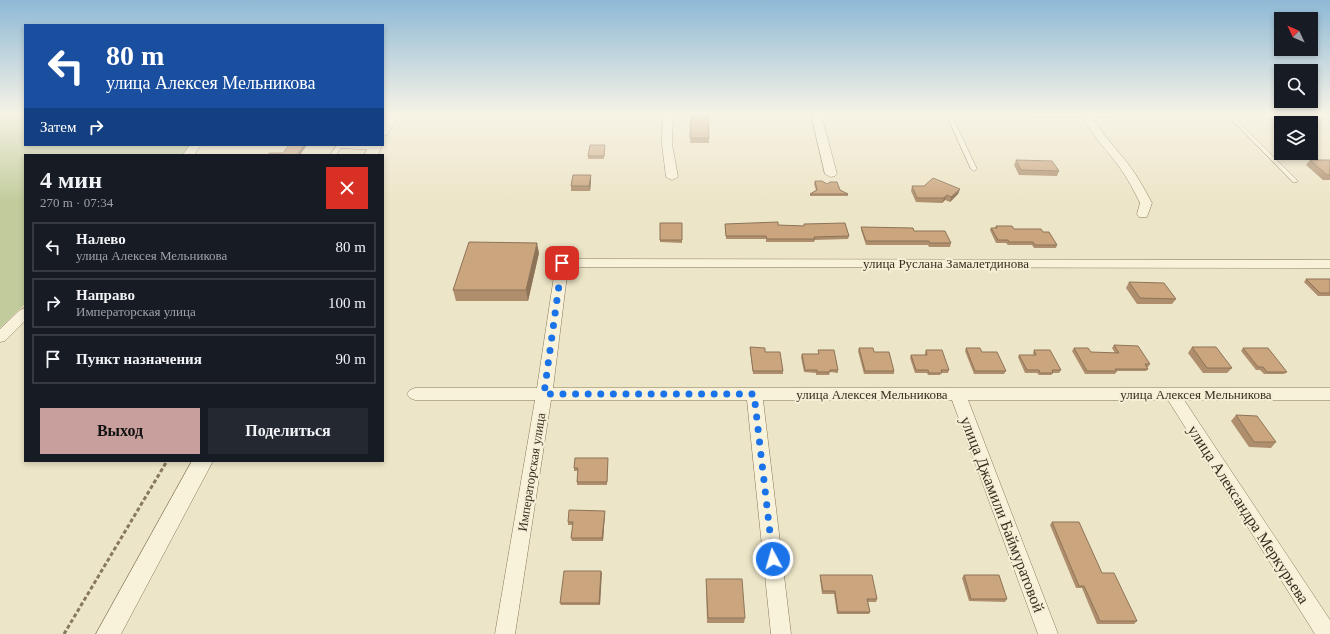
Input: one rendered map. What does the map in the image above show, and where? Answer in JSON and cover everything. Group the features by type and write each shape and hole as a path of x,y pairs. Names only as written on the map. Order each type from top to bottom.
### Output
{"street":[{"path":"667,144 672,177"},
{"path":"824,144 832,174"},
{"path":"1106,144 1125,167 1141,193 1146,203 1143,214"},
{"path":"189,154 195,146"},
{"name":"улица Руслана Замалетдинова","path":"562,263 1330,264"},
{"name":"Императорская улица","path":"505,634 544,394 562,263"},
{"path":"0,337 24,314"},
{"name":"улица Алексея Мельникова","path":"414,394 1330,394"},
{"path":"754,394 781,634"},
{"name":"улица Джамили Баймуратовой","path":"958,394 1048,634"},
{"name":"улица Александра Меркурьева","path":"1172,394 1327,634"},
{"path":"108,634 202,462"}],"lane":[{"path":"962,144 974,169"},
{"path":"1258,144 1295,181"},
{"path":"339,146 374,149"}],"path":[{"path":"64,634 166,462"}],"green space":[{"path":"0,144 24,144 24,146 189,146 183,154 24,154 24,305 0,328"}],"building":[{"path":"590,145 605,145 604,156 588,156"},
{"path":"288,146 303,146 298,154 268,154 283,153"},
{"path":"1016,160 1052,161 1059,171 1021,170"},
{"path":"1310,160 1330,160 1330,175 1327,175"},
{"path":"573,175 591,175 589,186 571,186"},
{"path":"933,178 960,189 951,197 947,195 944,198 917,198 912,186 924,186"},
{"path":"815,181 822,181 827,184 830,182 837,182 840,190 848,194 810,194 817,190"},
{"path":"778,222 778,225 804,226 804,224 845,223 849,236 814,237 815,239 767,239 766,236 726,236 725,224"},
{"path":"660,223 682,223 682,240 660,240"},
{"path":"996,226 1012,226 1014,229 1041,229 1043,232 1049,232 1057,245 1035,245 1033,242 1009,242 1008,240 998,240 991,228 997,228"},
{"path":"861,227 913,228 914,231 945,231 951,243 930,243 929,241 866,241"},
{"path":"469,242 537,243 526,290 453,290"},
{"path":"1306,279 1330,279 1330,293 1320,293"},
{"path":"1129,282 1164,283 1176,299 1140,298"},
{"path":"1114,345 1138,346 1150,364 1145,364 1148,369 1087,371 1074,348 1088,348 1091,352 1119,353"},
{"path":"750,347 765,348 765,352 780,352 783,371 753,371"},
{"path":"1192,347 1216,347 1232,368 1207,368"},
{"path":"859,348 873,348 874,352 889,352 894,371 865,371"},
{"path":"966,348 980,348 982,352 997,352 1006,371 975,371"},
{"path":"1243,348 1268,348 1287,372 1267,372 1263,367 1258,367"},
{"path":"818,350 834,350 838,370 830,370 830,372 817,372 817,370 805,370 802,354 819,354"},
{"path":"926,350 942,350 949,370 941,370 942,373 929,373 928,370 916,370 911,355 927,355"},
{"path":"1034,350 1050,350 1061,370 1052,370 1053,373 1040,373 1039,370 1027,370 1019,355 1036,355"},
{"path":"1236,415 1257,416 1276,442 1254,442"},
{"path":"575,458 608,458 607,482 577,482 578,468 574,468"},
{"path":"569,510 605,511 602,538 571,538 573,522 568,522"},
{"path":"1052,522 1079,522 1102,573 1114,573 1137,621 1100,621 1084,586 1079,586"},
{"path":"564,571 601,571 599,603 560,603"},
{"path":"820,575 872,575 877,599 867,599 870,612 838,612 835,591 823,591"},
{"path":"964,575 999,575 1007,599 971,599"},
{"path":"706,579 742,579 745,618 708,618"}],"route":[{"path":"562,263 544,394 754,394 773,559"}]}
